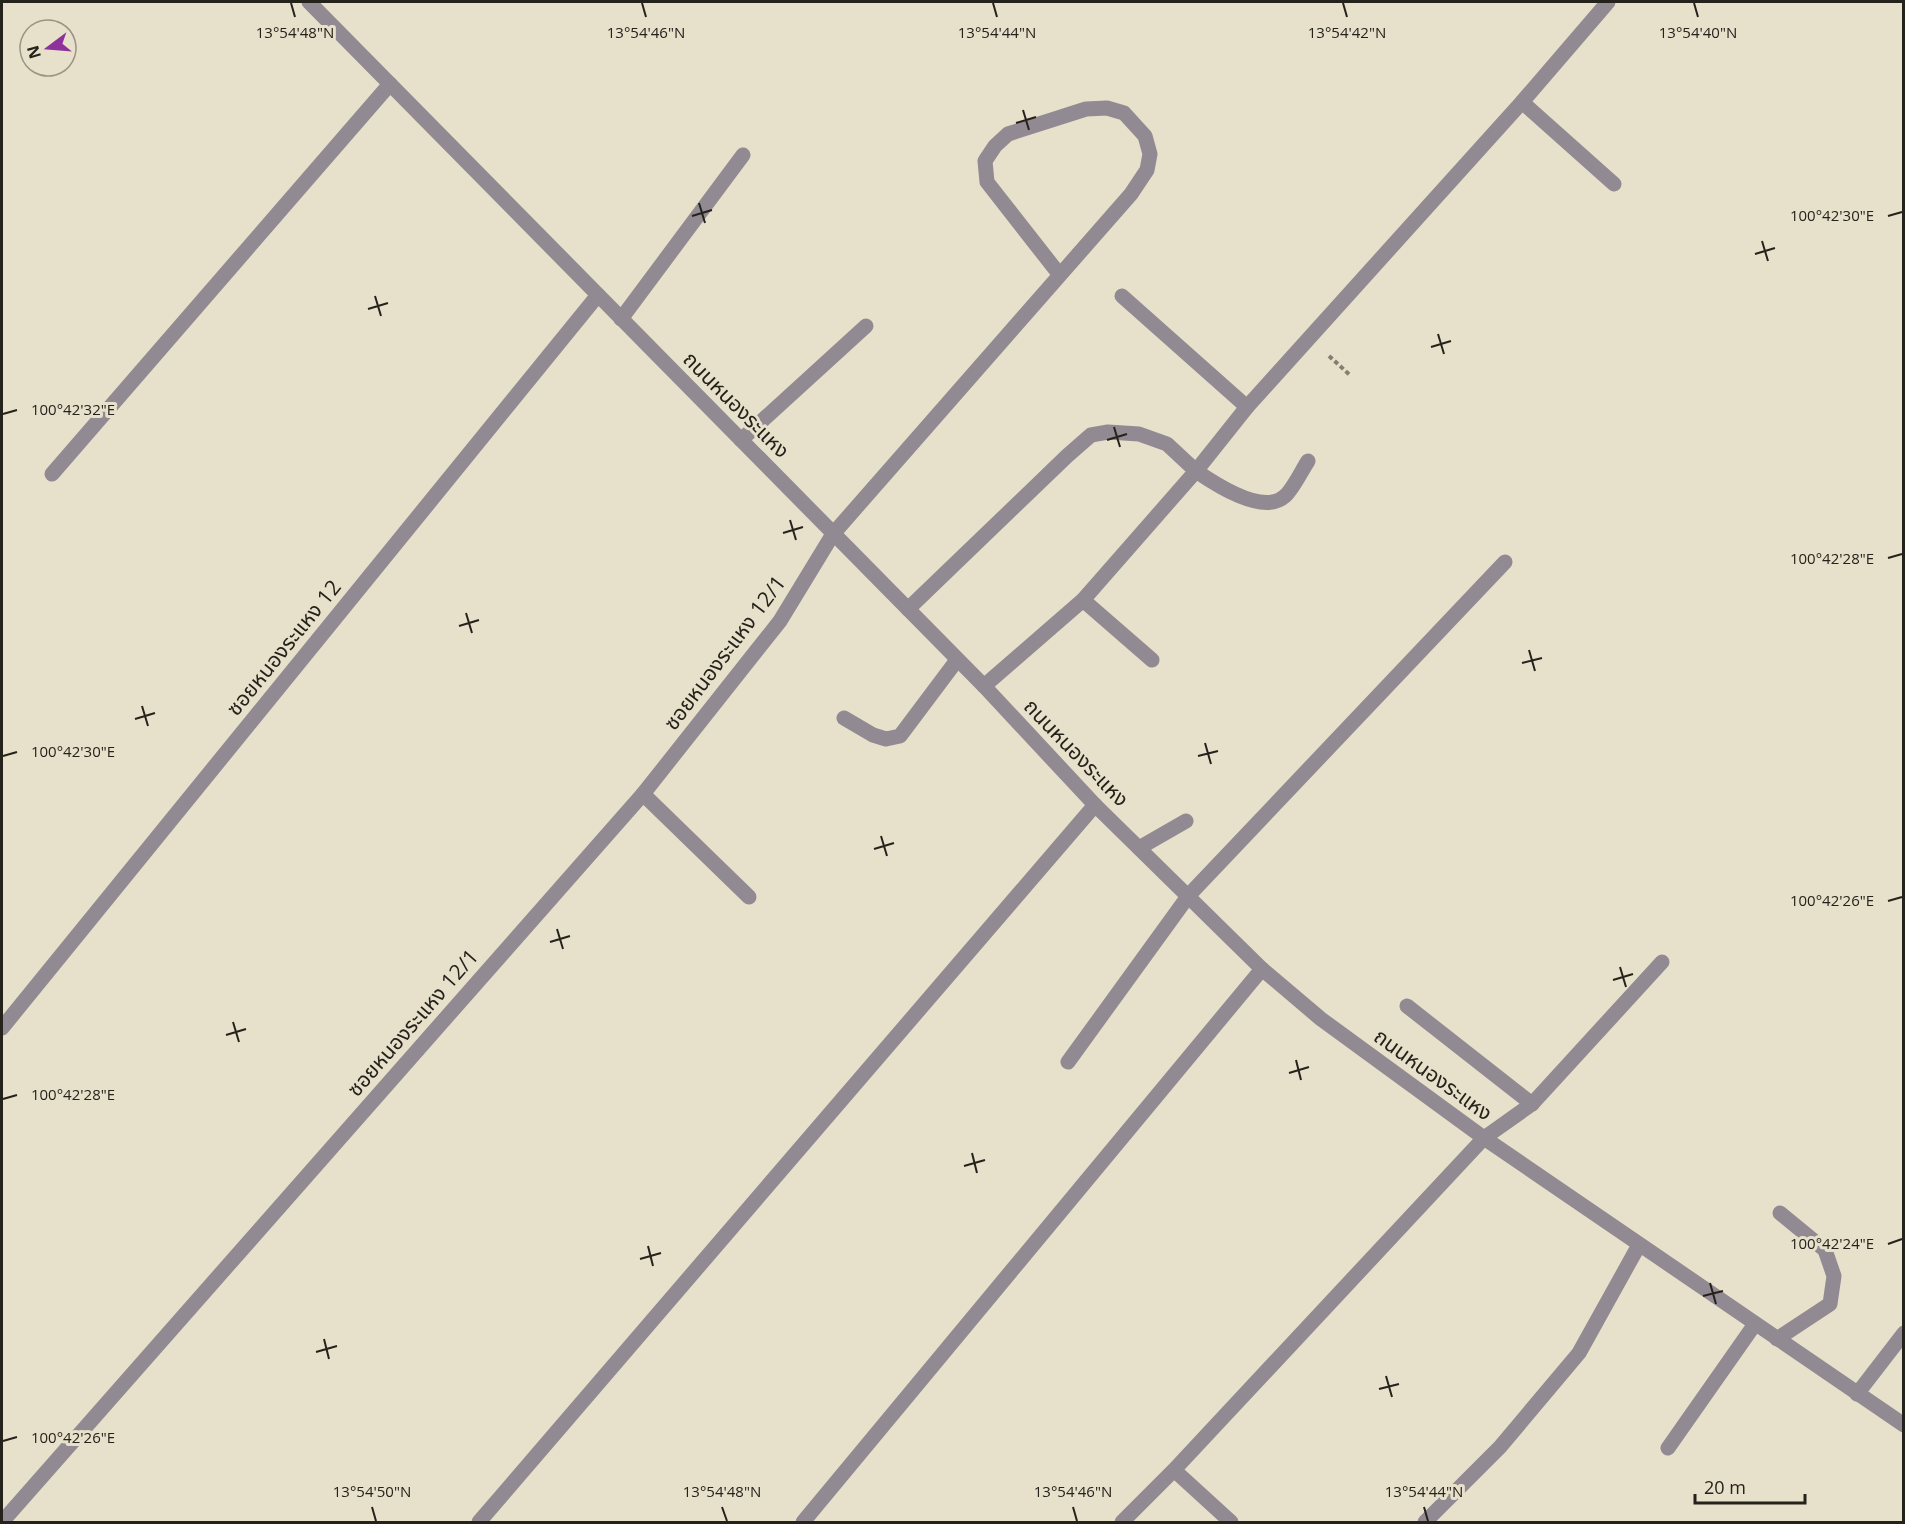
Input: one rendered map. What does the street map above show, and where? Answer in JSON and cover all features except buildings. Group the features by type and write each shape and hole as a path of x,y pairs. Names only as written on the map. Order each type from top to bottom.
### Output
{"street":[{"name":"ถนนหนองระแหง","path":"309,2 984,686 1095,805 1262,969 1321,1019 1484,1138 1904,1425"},
{"path":"984,686 1083,600 1196,471 1247,407 1522,102 1608,2"},
{"path":"52,474 390,84"},
{"path":"1522,102 1614,184"},
{"name":"ซอยหนองระแหง 12/1","path":"2,1522 643,794 780,621 833,534 1131,194 1147,170 1150,154 1145,136 1124,113 1107,108 1086,109 1008,134 984,161 987,182 1059,274"},
{"path":"621,319 743,155"},
{"name":"ซอยหนองระแหง 12","path":"2,1028 598,296"},
{"path":"1122,296 1247,407"},
{"path":"741,440 866,326"},
{"path":"908,609 1091,435 1108,432 1139,434 1167,444 1196,471 1225,490 1255,501 1274,502 1286,496 1308,460"},
{"path":"1068,1062 1189,896 1505,562"},
{"path":"1083,600 1152,660"},
{"path":"844,718 873,735 886,739 900,736 957,660"},
{"path":"643,794 748,897"},
{"path":"479,1522 1095,805"},
{"path":"1139,848 1186,821"},
{"path":"1122,1522 1174,1470 1484,1138 1532,1104 1662,962"},
{"path":"803,1522 1262,969"},
{"path":"1407,1006 1532,1104"},
{"path":"1777,1339 1830,1304 1834,1276 1825,1250 1780,1212"},
{"path":"1425,1522 1500,1447 1579,1353 1638,1245"},
{"path":"1668,1448 1755,1324"},
{"path":"1857,1394 1904,1333"},
{"path":"1174,1470 1231,1522"}]}
